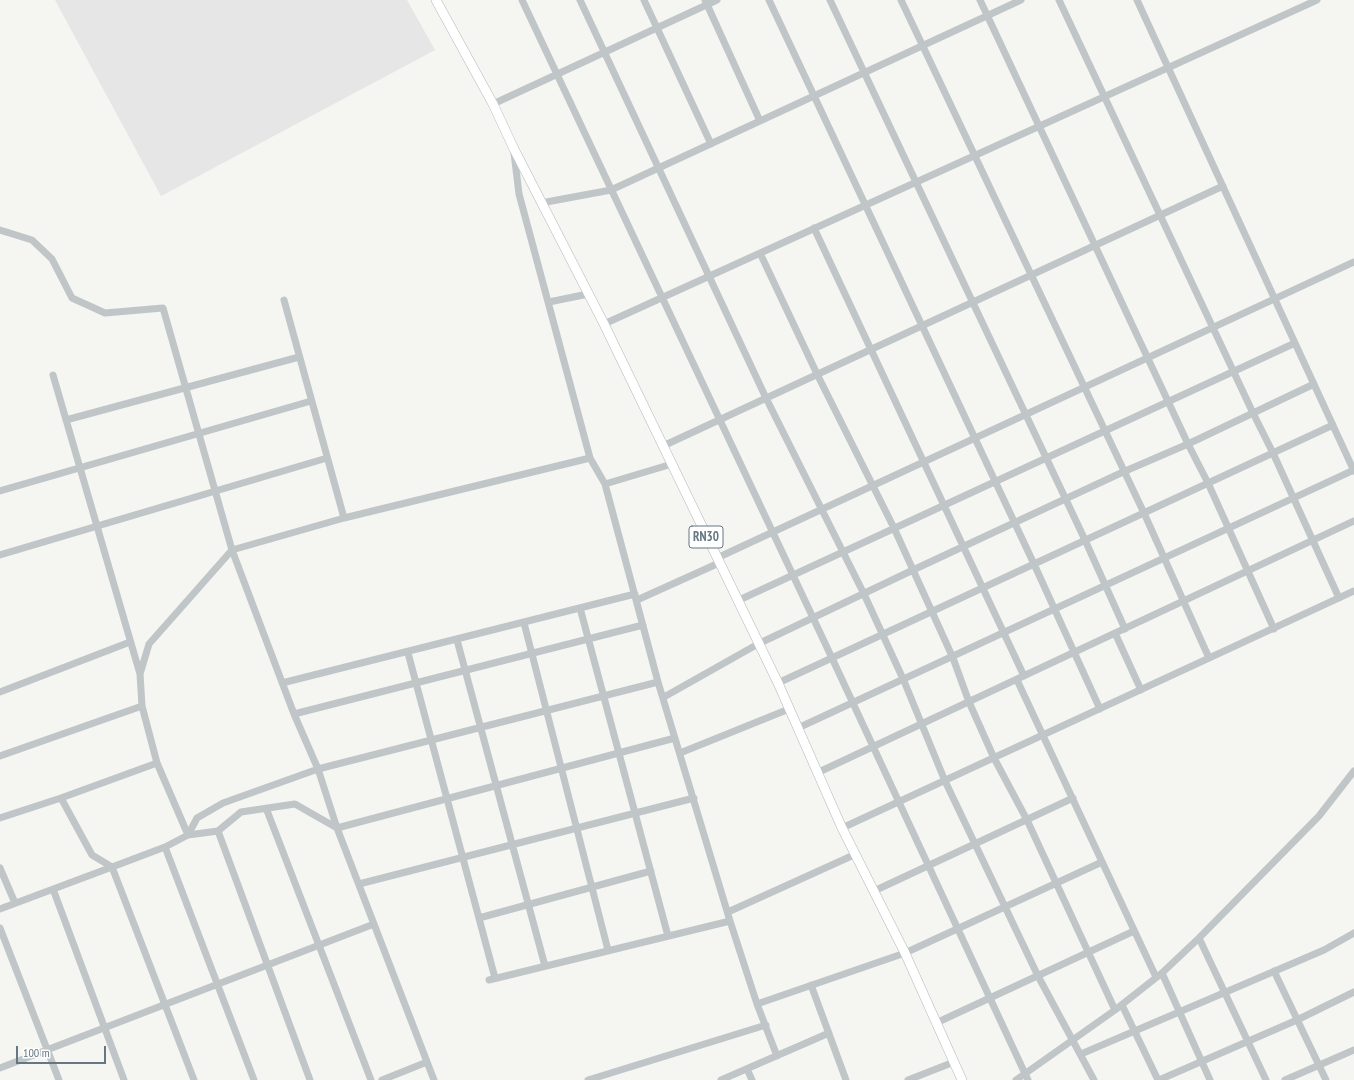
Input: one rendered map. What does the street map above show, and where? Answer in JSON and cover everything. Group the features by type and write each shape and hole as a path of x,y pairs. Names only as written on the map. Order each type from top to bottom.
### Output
{"main road":[{"name":"RN30","path":"436,0 493,104 514,149 604,324 737,602 778,683 819,772 842,828 905,953 962,1080"}],"street":[{"path":"522,0 661,298 832,658 872,748 1027,1077"},
{"path":"580,0 766,398 822,508 883,634 904,680 945,781 976,843 1038,976 1094,1080"},
{"path":"644,0 711,144"},
{"path":"493,104 657,28 706,2 717,0"},
{"path":"769,0 994,482 1034,564 1100,709"},
{"path":"830,0 1045,458 1066,498 1125,628"},
{"path":"901,0 1104,432 1144,513 1209,658"},
{"path":"980,0 1168,402 1208,483 1274,629"},
{"path":"541,202 611,190 1021,0"},
{"path":"1059,0 1253,413 1274,453 1339,598"},
{"path":"798,728 953,658 1293,498 1354,471 1137,0"},
{"path":"604,324 1317,0"},
{"path":"706,2 760,121"},
{"path":"514,149 519,194 590,458 605,484 658,682 730,921 757,1004 777,1056"},
{"path":"663,446 1223,186"},
{"path":"814,228 944,506 984,587 1024,676"},
{"path":"0,230 32,240 52,259 72,298 105,313 163,308 232,550 294,714 318,769 337,828 434,1080"},
{"path":"760,253 817,374 894,528 953,658 969,702 994,758 1027,820 1088,952 1118,1008 1134,1031 1158,1080 1247,1040 1297,1020 1354,992"},
{"path":"282,683 408,653 580,608 636,597 718,561 822,508 1354,262"},
{"path":"549,302 588,294"},
{"path":"284,300 344,518"},
{"path":"737,602 1295,343"},
{"path":"66,420 299,357"},
{"path":"53,375 140,674 142,706 157,763 188,835"},
{"path":"664,698 758,644 1066,498 1188,444 1314,384"},
{"path":"0,491 311,401"},
{"path":"778,683 1333,425"},
{"path":"0,555 327,458"},
{"path":"140,674 149,644 232,550 344,518 590,458"},
{"path":"605,484 672,464"},
{"path":"819,772 1354,521"},
{"path":"842,828 1354,591"},
{"path":"580,608 587,639 668,936"},
{"path":"524,623 608,950"},
{"path":"294,714 643,625"},
{"path":"1115,633 1140,690"},
{"path":"458,640 545,966"},
{"path":"0,692 130,642"},
{"path":"408,653 430,740 479,918 492,979 730,921"},
{"path":"1016,680 1073,798 1134,931 1179,1011 1210,1080"},
{"path":"188,835 197,818 222,803 318,769 658,682"},
{"path":"0,756 142,706"},
{"path":"680,753 789,709"},
{"path":"0,909 165,847 188,835 218,831 241,812 295,804 337,828 675,738"},
{"path":"0,818 61,798 157,763"},
{"path":"1016,1080 1027,1077 1159,975 1199,938 1319,816 1354,771"},
{"path":"61,798 92,855 112,867 194,1080"},
{"path":"359,884 694,798"},
{"path":"874,891 1073,798"},
{"path":"266,808 371,1080"},
{"path":"218,831 266,966 310,1080"},
{"path":"165,847 254,1080"},
{"path":"728,912 856,854"},
{"path":"757,1004 905,953 1102,862"},
{"path":"0,868 15,903"},
{"path":"479,918 651,871"},
{"path":"53,889 124,1080"},
{"path":"0,1068 374,924"},
{"path":"0,928 59,1080"},
{"path":"936,1023 1134,931"},
{"path":"1081,1054 1324,950 1354,933"},
{"path":"1199,938 1266,1080"},
{"path":"1274,971 1326,1080"},
{"path":"811,985 846,1080"},
{"path":"588,1080 599,1078 766,1025"},
{"path":"720,1080 829,1034"},
{"path":"1285,1080 1354,1050"},
{"path":"382,1080 427,1062"},
{"path":"908,1080 954,1062"},
{"path":"747,1068 752,1080"}],"shaded area":[{"path":"55,0 407,0 435,50 161,196"}]}
